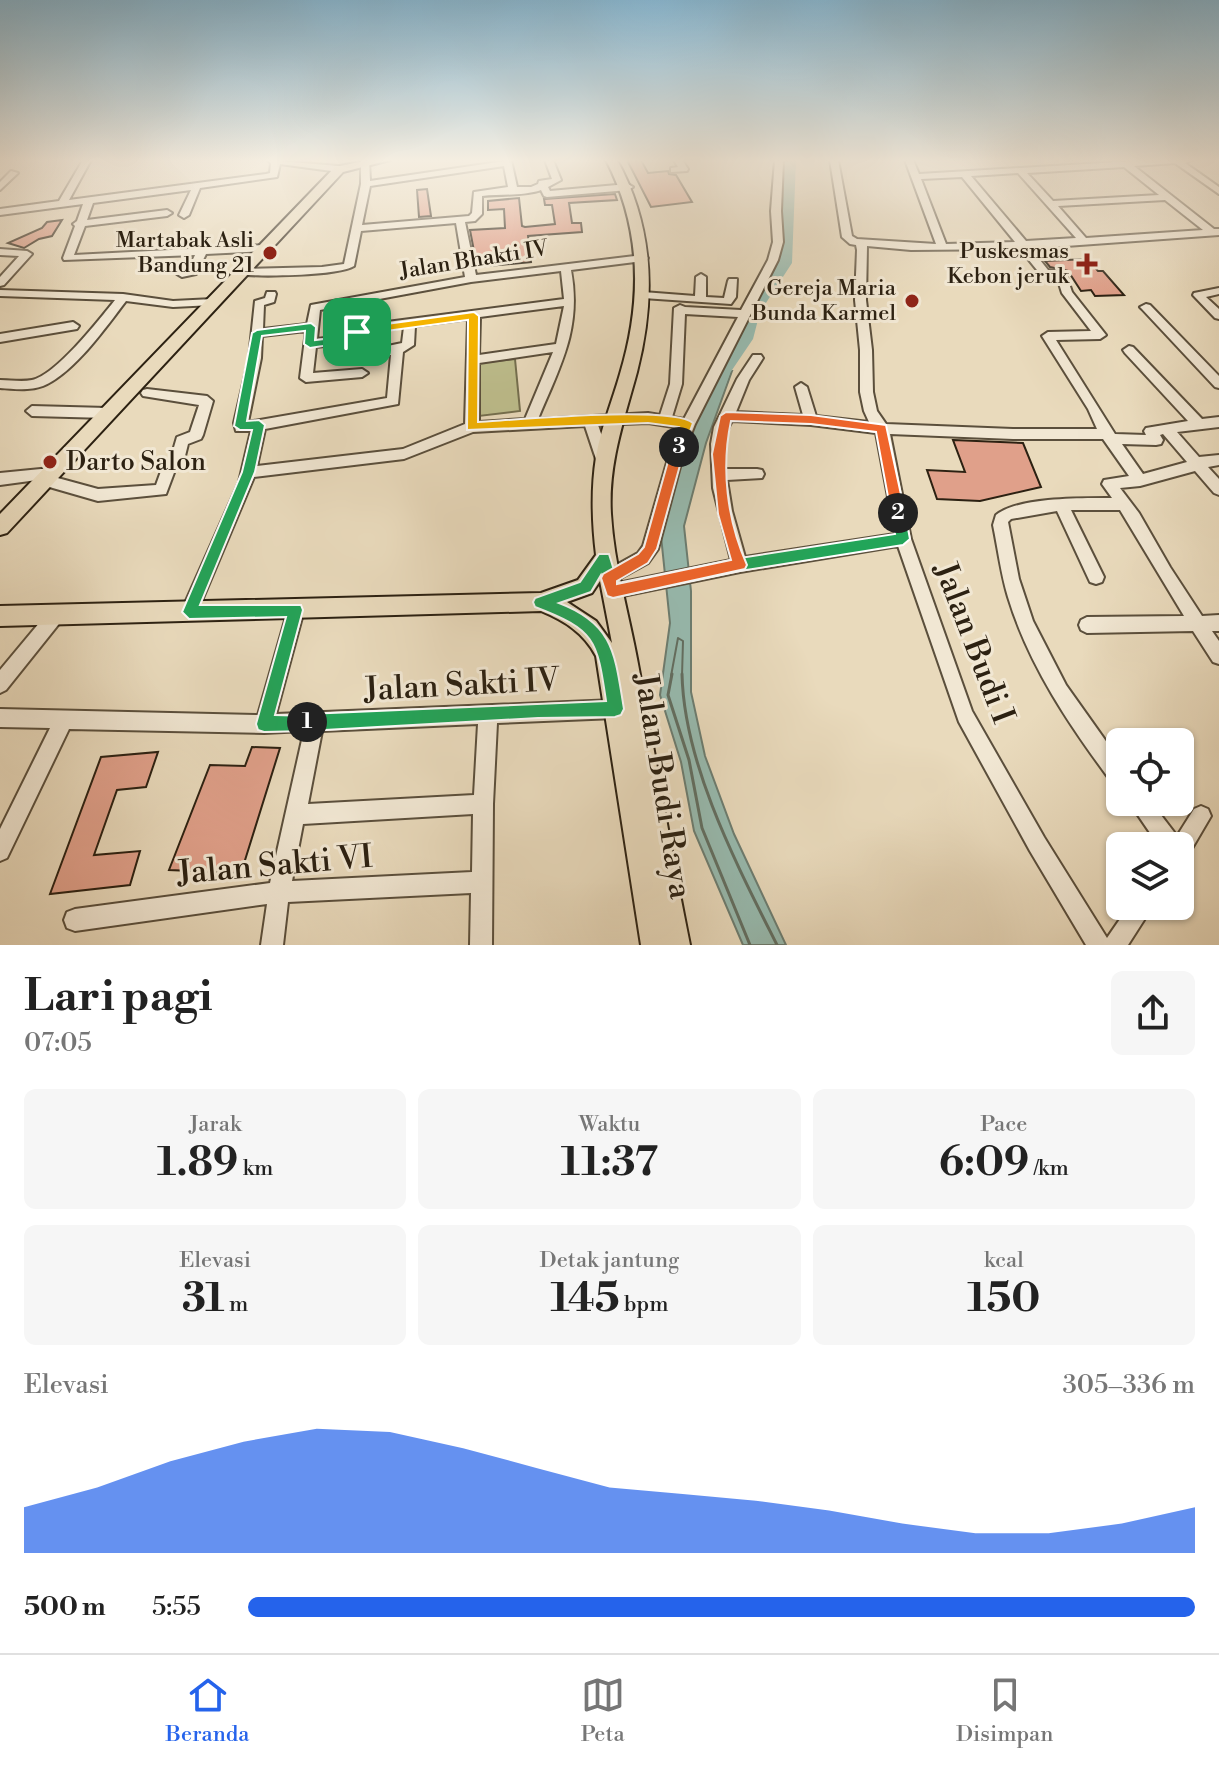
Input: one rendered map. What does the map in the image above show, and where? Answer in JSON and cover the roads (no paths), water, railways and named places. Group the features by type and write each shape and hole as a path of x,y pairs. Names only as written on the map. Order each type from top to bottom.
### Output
{"main road":[{"path":"0,527 306,204"},
{"name":"Jalan Budi Raya","path":"633,204 643,258 643,295 628,373 613,419 604,462 601,497 608,576 676,945"},
{"path":"0,616 541,602 608,576"},
{"name":"Jalan Budi Raya","path":"541,602 572,615 592,629 607,655 655,945"}],"street":[{"path":"0,212 55,204"},
{"path":"88,204 67,256 69,259 264,248"},
{"path":"184,215 189,204"},
{"path":"241,272 346,267 351,261 363,204"},
{"path":"359,228 460,221 477,214 477,204"},
{"path":"608,576 643,558 650,549 688,424 770,270 778,242 776,204"},
{"name":"Jalan Budi I","path":"841,204 847,237 857,242 864,269 860,289 867,359 865,383 875,421 882,428 903,539 965,716 1037,844 1099,945"},
{"path":"925,204 942,247"},
{"path":"989,204 1045,273 1061,274 1067,293 1100,335 1048,336 1109,437 1140,480"},
{"path":"1051,204 1085,242"},
{"path":"1176,204 1217,235"},
{"path":"78,224 167,213"},
{"path":"460,221 471,279"},
{"path":"857,242 1026,249 1171,237 1192,243 1217,235"},
{"path":"182,274 192,272 202,251"},
{"path":"0,252 27,254 0,283"},
{"name":"Jalan Bhakti IV","path":"311,327 313,309 471,279 643,258"},
{"path":"530,422 560,347 570,302 565,266"},
{"path":"700,300 701,277"},
{"path":"643,295 727,302 731,297 733,281"},
{"path":"1219,291 1198,295 1219,315"},
{"path":"0,293 123,297 173,304 213,302"},
{"path":"271,294 270,300 259,303 257,333 240,426 393,401 397,350"},
{"path":"0,384 35,384 46,379 92,336 123,297"},
{"path":"310,344 345,340 364,329 570,302"},
{"path":"1146,307 1219,384"},
{"path":"665,420 676,384 680,309 746,314"},
{"path":"472,427 474,316"},
{"path":"377,343 378,352 397,350 409,344 410,323"},
{"path":"0,338 73,326"},
{"path":"257,333 311,327 306,378 362,373"},
{"path":"473,360 560,347"},
{"path":"1129,350 1198,424"},
{"path":"740,565 728,530 719,444 724,419 757,358"},
{"path":"801,387 811,420"},
{"path":"0,479 48,477 98,495 161,490 169,467 176,464 182,441 196,435 207,401 147,393"},
{"path":"32,411 107,413"},
{"path":"728,416 811,420 882,428 1156,440 1151,431 1218,423"},
{"path":"249,472 404,454 472,427 613,419 665,420 688,424"},
{"path":"590,420 604,462"},
{"path":"189,612 249,472 259,425"},
{"path":"1165,428 1219,489"},
{"path":"1219,460 1140,480 1109,484 1219,656"},
{"path":"721,475 757,474"},
{"path":"1106,759 1081,727 1043,658 1016,599 1000,525 1007,514 1061,504 1124,504"},
{"path":"1061,504 1096,577"},
{"path":"608,576 664,581 740,565 903,539"},
{"path":"264,724 296,610"},
{"path":"0,684 56,615"},
{"path":"1087,625 1219,623"},
{"name":"Jalan Sakti IV","path":"0,718 264,724 615,709"},
{"path":"481,945 488,714"},
{"path":"0,851 63,721"},
{"path":"272,945 279,892 315,722"},
{"path":"297,814 483,804"},
{"path":"1191,832 1201,816"},
{"name":"Jalan Sakti VI","path":"75,920 279,892 481,882"},
{"path":"1115,945 1132,920"}],"water":[{"path":"732,371 706,443 684,526 691,591 691,692 705,756 734,834 786,945 743,945 694,831 681,762 660,695 670,623 661,536 680,444 717,372"}],"waterway":[{"path":"715,393 722,372 745,339 753,312 785,263 788,204"}],"place":[{"name":"Martabak Asli Bandung 21","path":"270,253"},
{"name":"Puskesmas Kebon jeruk","path":"1087,264"},
{"name":"Gereja Maria Bunda Karmel","path":"912,301"},
{"name":"Darto Salon","path":"50,462"}]}
